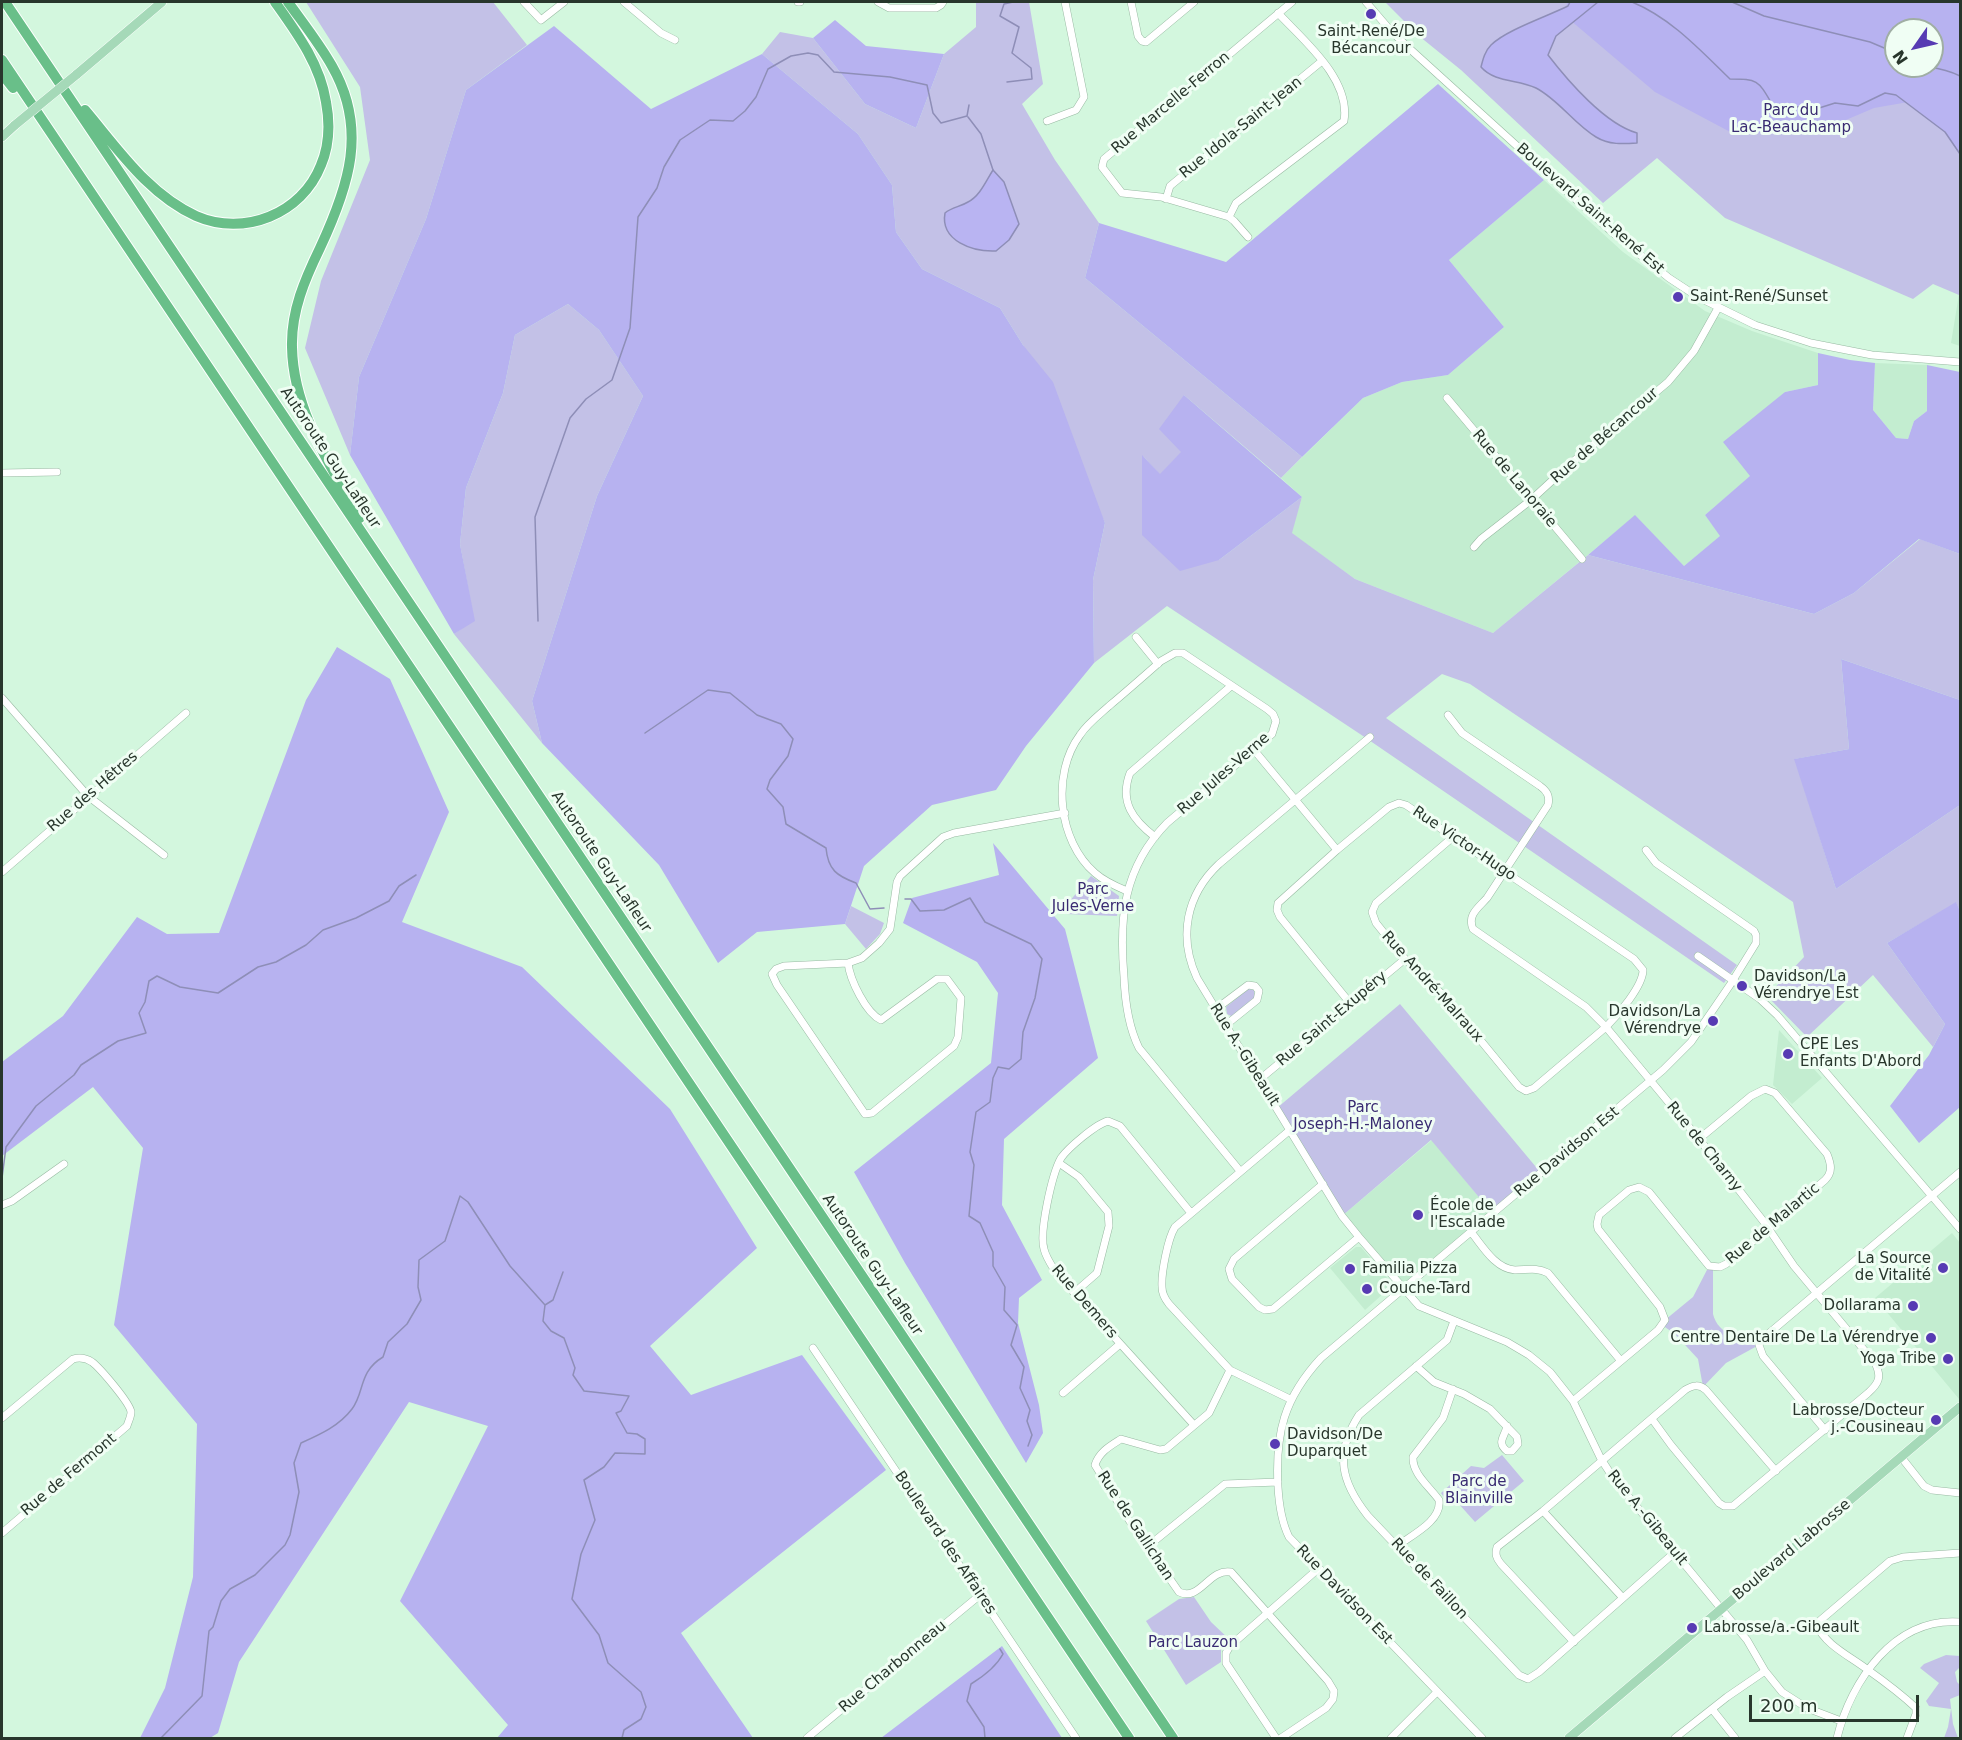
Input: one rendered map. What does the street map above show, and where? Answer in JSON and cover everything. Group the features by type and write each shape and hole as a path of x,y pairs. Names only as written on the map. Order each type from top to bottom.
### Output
{"highway":[{"name":"Autoroute Guy-Lafleur","path":"5,2 1156,1714 1175,1738"},
{"path":"48,66 133,166 170,201 193,214 212,221 235,224 260,221 282,211 306,191 321,166 328,135 326,102 316,68 307,50 275,2"},
{"path":"288,2 338,78 347,106 351,140 349,167 343,196 306,278 297,304 292,336 295,376 313,432 395,582"},
{"path":"2,60 1128,1738"},
{"path":"2,74 53,137"}],"main road":[{"path":"2,137 162,2"},
{"path":"124,35 169,2"},
{"name":"Boulevard Labrosse","path":"1569,1738 1960,1407"}],"street":[{"path":"524,2 541,20 564,2"},
{"path":"624,2 662,33 675,40"},
{"path":"878,2 889,8 936,8 943,2"},
{"path":"1047,121 1076,110 1084,97 1065,2"},
{"path":"1131,2 1138,36 1146,42 1194,2"},
{"name":"Rue Marcelle-Ferron","path":"1229,217 1166,199 1122,193 1102,167 1104,159 1292,2"},
{"name":"Boulevard Saint-René Est","path":"1366,2 1410,49 1612,233 1669,278 1718,308 1755,325 1811,344 1872,355 1960,362"},
{"path":"1248,237 1229,217 1236,203 1344,121 1345,114 1337,81 1278,13"},
{"name":"Rue Idola-Saint-Jean","path":"1166,199 1170,186 1322,61"},
{"name":"Rue de Bécancour","path":"1474,547 1668,382 1694,351 1718,308"},
{"name":"Rue de Lanoraie","path":"1447,398 1582,559"},
{"path":"2,473 57,472"},
{"path":"1136,637 1158,664"},
{"name":"Rue Jules-Verne","path":"1127,891 1100,878 1085,863 1074,846 1065,813 1063,772 1077,739 1086,727 1158,664 1174,653 1183,653 1267,709 1275,718 1275,725 1272,734 1173,817 1155,837 1137,867 1127,891 1122,914 1121,946 1128,1012 1136,1042 1144,1054 1240,1171"},
{"path":"1155,837 1138,823 1130,810 1127,791 1130,773 1231,686"},
{"path":"2,698 88,796 164,855"},
{"name":"Rue des Hêtres","path":"2,872 186,713"},
{"name":"Rue de Charny","path":"1448,715 1462,733 1540,786 1548,794 1548,805 1487,898 1472,916 1470,921 1473,929 1586,1007 1606,1027 1699,1139 1769,1229 1794,1266 1875,1363 1880,1375 1876,1386 1738,1503 1729,1507 1715,1499 1652,1419"},
{"name":"Rue A.-Gibeault","path":"1370,737 1211,872 1198,888 1190,907 1186,937 1189,957 1197,978 1342,1216 1403,1289 1424,1309 1497,1338 1529,1355 1550,1372 1573,1401 1601,1460 1622,1490 1747,1640 1765,1671 1782,1692 1794,1701 1841,1720"},
{"path":"1254,750 1337,850"},
{"name":"Rue Victor-Hugo","path":"1350,1003 1280,917 1277,910 1278,903 1281,898 1389,807 1399,803 1406,805 1634,959 1641,966 1643,975 1641,980 1615,1018 1606,1027"},
{"path":"848,963 849,975 863,1000 874,1017 882,1020 937,979 947,980 961,998 958,1037 954,1046 872,1113 865,1114 777,985 772,974 776,969 784,966 848,963 862,958 879,943 890,929 897,882 900,876 943,837 1001,823 1065,813"},
{"name":"Rue André-Malraux","path":"1453,837 1376,903 1372,908 1372,915 1376,923 1405,959 1444,996 1522,1089 1534,1088 1606,1027"},
{"name":"Rue Davidson Est","path":"1482,1738 1318,1569 1286,1531 1281,1514 1278,1482 1278,1442 1290,1399 1305,1376 1322,1358 1652,1080 1691,1042 1733,981 1756,943 1754,931 1656,863 1646,850"},
{"path":"1698,956 1760,999 1960,1229"},
{"name":"Rue Saint-Exupéry","path":"1259,1080 1405,959"},
{"path":"1216,1009 1248,985 1255,986 1259,991 1257,1000 1226,1025"},
{"name":"Rue de Malartic","path":"1573,1401 1662,1326 1665,1316 1600,1233 1597,1224 1602,1212 1634,1188 1644,1188 1709,1266 1713,1267 1726,1264 1828,1176 1830,1162 1827,1154 1775,1093 1765,1089 1751,1095 1699,1139"},
{"name":"Rue Demers","path":"1191,1213 1120,1126 1112,1121 1099,1125 1066,1152 1059,1163 1054,1172 1042,1237 1049,1262 1074,1293 1194,1425"},
{"path":"1290,1130 1175,1227 1171,1236 1162,1289 1169,1304 1230,1370 1290,1399"},
{"path":"1059,1163 1079,1177 1108,1212 1109,1226 1097,1273 1074,1293"},
{"path":"2,1205 12,1201 64,1164"},
{"path":"1825,1430 1763,1356 1759,1345 1768,1333 1960,1172"},
{"path":"1323,1184 1234,1259 1229,1269 1232,1279 1259,1307 1265,1310 1273,1309 1359,1237"},
{"path":"1471,1232 1502,1266 1515,1270 1536,1268 1548,1273 1621,1361"},
{"name":"Rue de Faillon","path":"1454,1321 1447,1340 1359,1416 1347,1438 1343,1457 1346,1481 1358,1503 1522,1678 1533,1677 1674,1553"},
{"path":"1062,1393 1120,1344"},
{"name":"Boulevard des Affaires","path":"813,1348 1076,1738"},
{"name":"Rue de Fermont","path":"2,1418 74,1359 85,1358 92,1362 111,1384 129,1407 131,1414 127,1426 2,1533"},
{"path":"1416,1366 1434,1382 1453,1389 1490,1409 1507,1426"},
{"name":"Rue de Gallichan","path":"1230,1370 1206,1417 1166,1449 1160,1450 1121,1439 1097,1457 1095,1465 1147,1547 1179,1592 1183,1594 1196,1592 1217,1574 1228,1571 1236,1576 1326,1678 1334,1691 1333,1699 1326,1708 1281,1738"},
{"path":"1574,1642 1496,1558 1497,1547 1689,1388 1698,1385 1703,1387 1776,1471"},
{"path":"1397,1546 1439,1511 1439,1500 1419,1475 1413,1465 1413,1457 1443,1418 1453,1389"},
{"path":"1901,1458 1924,1486 1932,1490 1960,1493"},
{"path":"1147,1547 1225,1484 1278,1482"},
{"path":"1543,1511 1623,1598"},
{"path":"1907,1738 1916,1708 1825,1638 1816,1624 1890,1561 1903,1557 1960,1553"},
{"path":"1276,1738 1226,1663 1226,1650 1318,1569"},
{"name":"Rue Charbonneau","path":"807,1738 980,1595"},
{"path":"1837,1738 1841,1720 1854,1691 1869,1670 1896,1641 1922,1627 1942,1622 1960,1622"},
{"path":"1674,1738 1765,1671"},
{"path":"1391,1738 1437,1692"},
{"path":"1712,1709 1735,1738"}],"shaded area":[{"path":"1570,2 1598,2 1556,36 1548,55 1577,89 1600,111 1612,121 1637,133 1637,143 1601,140 1588,132 1552,99 1536,88 1493,76 1481,67 1487,50 1498,39 1568,6"},
{"path":"1632,2 1732,2 1764,16 1870,42 1884,48 1884,78 1944,78 1944,70 1960,76 1960,154 1945,132 1896,95 1885,93 1858,106 1835,103 1816,109 1772,104 1756,82 1730,79 1672,26"},
{"path":"993,170 1004,182 1019,224 1009,240 996,251 987,251 968,247 953,238 945,223 945,213 976,196"},
{"path":"1544,180 1623,252 1705,311 1752,331 1818,353 1818,385 1785,392 1751,476 1705,515 1721,536 1684,566 1635,516 1493,633 1355,579 1291,533 1302,497 1281,478 1363,398 1402,382 1448,375 1504,327 1449,260"},
{"path":"1960,288 1960,346 1951,343"},
{"path":"1875,363 1927,365 1927,411 1914,421 1908,439 1896,438 1873,410"},
{"name":"CPE Les Enfants D'Abord","path":"1779,1030 1822,1078 1792,1104 1773,1085"},
{"name":"École de l'Escalade","path":"1432,1140 1493,1214 1403,1289 1342,1216"},
{"path":"1952,1233 1960,1243 1959,1399 1875,1298"},
{"path":"1356,1247 1361,1247 1393,1285 1365,1310 1330,1268"}],"green space":[{"path":"306,2 493,2 527,45 466,90 426,219 359,377 350,455 305,348 321,281 370,160 360,87"},
{"path":"976,2 1029,2 1043,84 1022,104 1055,160 1099,223 1085,278 1302,457 1281,478 1184,395 1182,452 1160,475 1143,456 1219,560 1302,497 1292,533 1355,579 1493,633 1588,555 1814,614 1854,593 1920,539 1960,554 1960,700 1841,659 1849,749 1795,759 1836,889 1960,805 1960,911 1956,903 1887,943 1945,1024 1933,1047 1873,975 1807,1037 1767,996 1804,957 1793,902 1470,684 1442,674 1386,718 1737,965 1724,983 1363,736 1167,606 1094,663 1093,580 1105,523 1023,345 1000,308 922,269 896,232 892,185 858,134 762,54 780,32 813,38 865,104 916,128 944,54 976,27"},
{"name":"Parc du Lac-Beauchamp","path":"1385,2 1960,2 1959,295 1933,284 1913,299 1725,218 1657,158 1603,203 1461,70 1419,36"},
{"path":"1568,2 1960,2 1960,135 1914,101 1874,108 1820,131 1734,134 1655,92 1563,14"},
{"path":"835,20 866,46 944,54 916,128 865,104 813,38"},
{"path":"554,26 651,109 762,54 858,134 892,185 896,232 922,269 1000,308 1023,345 1053,382 1105,523 1093,580 1094,663 1026,746 996,790 932,805 864,866 845,924 757,932 718,963 659,865 542,743 532,701 597,496 643,396 599,330 568,304 515,335 503,393 466,488 460,544 475,621 454,634 350,455 359,377 426,219 466,90"},
{"path":"1438,84 1544,180 1449,260 1504,327 1448,375 1402,382 1363,398 1302,457 1085,278 1099,223 1226,262"},
{"path":"568,304 599,330 643,396 597,496 532,701 542,743 454,634 474,620 460,544 466,488 503,393 515,335"},
{"path":"1818,353 1875,363 1873,410 1896,438 1908,439 1914,421 1927,411 1927,365 1960,372 1960,554 1919,539 1854,593 1814,614 1588,555 1635,515 1684,566 1720,536 1705,515 1750,476 1723,442 1785,392 1818,385"},
{"path":"1184,395 1302,497 1219,560 1180,571 1142,535 1142,455 1160,474 1181,452 1159,429"},
{"path":"337,647 390,679 449,812 402,922 522,967 670,1109 757,1248 650,1346 691,1395 802,1355 886,1470 681,1633 753,1738 497,1738 508,1725 400,1601 488,1426 409,1402 239,1662 218,1733 210,1738 140,1738 165,1688 193,1577 197,1424 114,1325 143,1148 93,1087 2,1156 2,1062 63,1016 137,917 167,934 219,933 306,700"},
{"path":"1841,659 1960,700 1960,805 1836,889 1794,759 1849,749"},
{"path":"993,843 1065,929 1098,1058 1004,1139 1002,1205 1042,1280 1019,1298 1018,1323 1039,1405 1043,1433 1026,1463 905,1263 854,1172 991,1063 998,993 977,962 903,923 912,898 999,875"},
{"name":"Parc Jules-Verne","path":"1091,876 1119,896 1117,916 1066,914 1062,910"},
{"path":"1956,902 1960,911 1960,1107 1919,1143 1890,1106 1929,1055 1945,1024 1887,943"},
{"path":"851,906 884,923 880,934 866,949 845,924"},
{"path":"1248,989 1254,990 1255,997 1235,1015 1227,1014 1226,1007"},
{"name":"Parc Joseph-H.-Maloney","path":"1400,1004 1541,1173 1493,1214 1431,1140 1342,1216 1277,1108"},
{"path":"1709,1266 1713,1267 1713,1314 1716,1321 1731,1335 1759,1345 1726,1363 1703,1387 1698,1359 1675,1334 1662,1325 1693,1297"},
{"name":"Parc de Blainville","path":"1502,1455 1524,1481 1475,1522 1458,1503 1448,1503 1441,1493 1471,1466 1484,1468"},
{"name":"Parc Lauzon","path":"1194,1597 1211,1622 1230,1640 1221,1649 1221,1662 1186,1685 1146,1621 1179,1599"},
{"path":"1002,1646 1062,1738 881,1738"},
{"path":"1946,1655 1960,1656 1960,1667 1955,1672 1960,1685 1960,1695 1950,1699 1953,1724 1958,1738 1944,1738 1951,1709 1929,1706 1926,1701 1939,1683 1920,1668"}],"waterway":[{"path":"1007,82 1032,79 1031,68 1012,53 1019,27 1000,16 1004,4 1013,2"},
{"path":"538,621 535,517 570,418 586,399 612,380 630,328 638,217 657,188 664,167 680,140 710,120 733,121 756,97 768,69 791,56 808,53 818,55 834,72 890,77 927,85 933,113 941,123 967,116 969,105"},
{"path":"968,117 981,134 993,170"},
{"path":"645,733 708,690 730,693 757,715 781,724 793,739 788,756 770,780 767,789 783,807 786,824 826,848 831,867 839,875 856,883 870,909 884,908"},
{"path":"2,1178 6,1147 36,1106 74,1075 81,1065 118,1041 146,1033 139,1013 145,1002 149,981 157,976 180,987 218,993 258,967 276,962 306,945 323,930 356,918 389,901 399,886 416,875"},
{"path":"905,899 911,899 920,911 944,910 970,898 985,922 1031,944 1042,959 1035,998 1023,1032 1021,1059 1009,1069 998,1067 993,1078 990,1102 976,1112 970,1152 974,1165 969,1216 980,1223 993,1252 993,1266 1005,1287 1004,1310 1017,1325 1011,1345 1024,1367 1020,1388 1030,1410 1027,1421 1032,1435 1028,1446"},
{"path":"161,1738 202,1696 209,1631 213,1627 221,1601 230,1589 255,1575 285,1545 290,1535 299,1492 294,1463 301,1443 329,1429 347,1415 356,1403 369,1369 383,1357 388,1342 407,1324 421,1300 418,1287 419,1260 445,1241 460,1196 468,1202 510,1266 545,1305"},
{"path":"563,1272 553,1300 545,1305 543,1321 551,1331 564,1338 575,1368 573,1375 584,1391 629,1396 621,1411 616,1413 627,1433 637,1434 645,1439 645,1454 615,1453 604,1467 584,1480 595,1520 581,1554 572,1599 599,1635 608,1663 641,1692 646,1707 641,1719 624,1730 622,1738"},
{"path":"985,1738 984,1727 967,1701 971,1684 997,1663 1003,1654 1000,1649"}],"place":[{"name":"Saint-René/De Bécancour","path":"1371,14"},
{"name":"Saint-René/Sunset","path":"1678,297"},
{"name":"Davidson/La Vérendrye Est","path":"1742,986"},
{"name":"Davidson/La Vérendrye","path":"1713,1021"},
{"name":"CPE Les Enfants D'Abord","path":"1788,1054"},
{"name":"École de l'Escalade","path":"1418,1215"},
{"name":"La Source de Vitalité","path":"1943,1268"},
{"name":"Familia Pizza","path":"1350,1269"},
{"name":"Couche-Tard","path":"1367,1289"},
{"name":"Dollarama","path":"1913,1306"},
{"name":"Centre Dentaire De La Vérendrye","path":"1931,1338"},
{"name":"Yoga Tribe","path":"1948,1359"},
{"name":"Labrosse/Docteur j.-Cousineau","path":"1936,1420"},
{"name":"Davidson/De Duparquet","path":"1275,1444"},
{"name":"Labrosse/a.-Gibeault","path":"1692,1628"}]}
